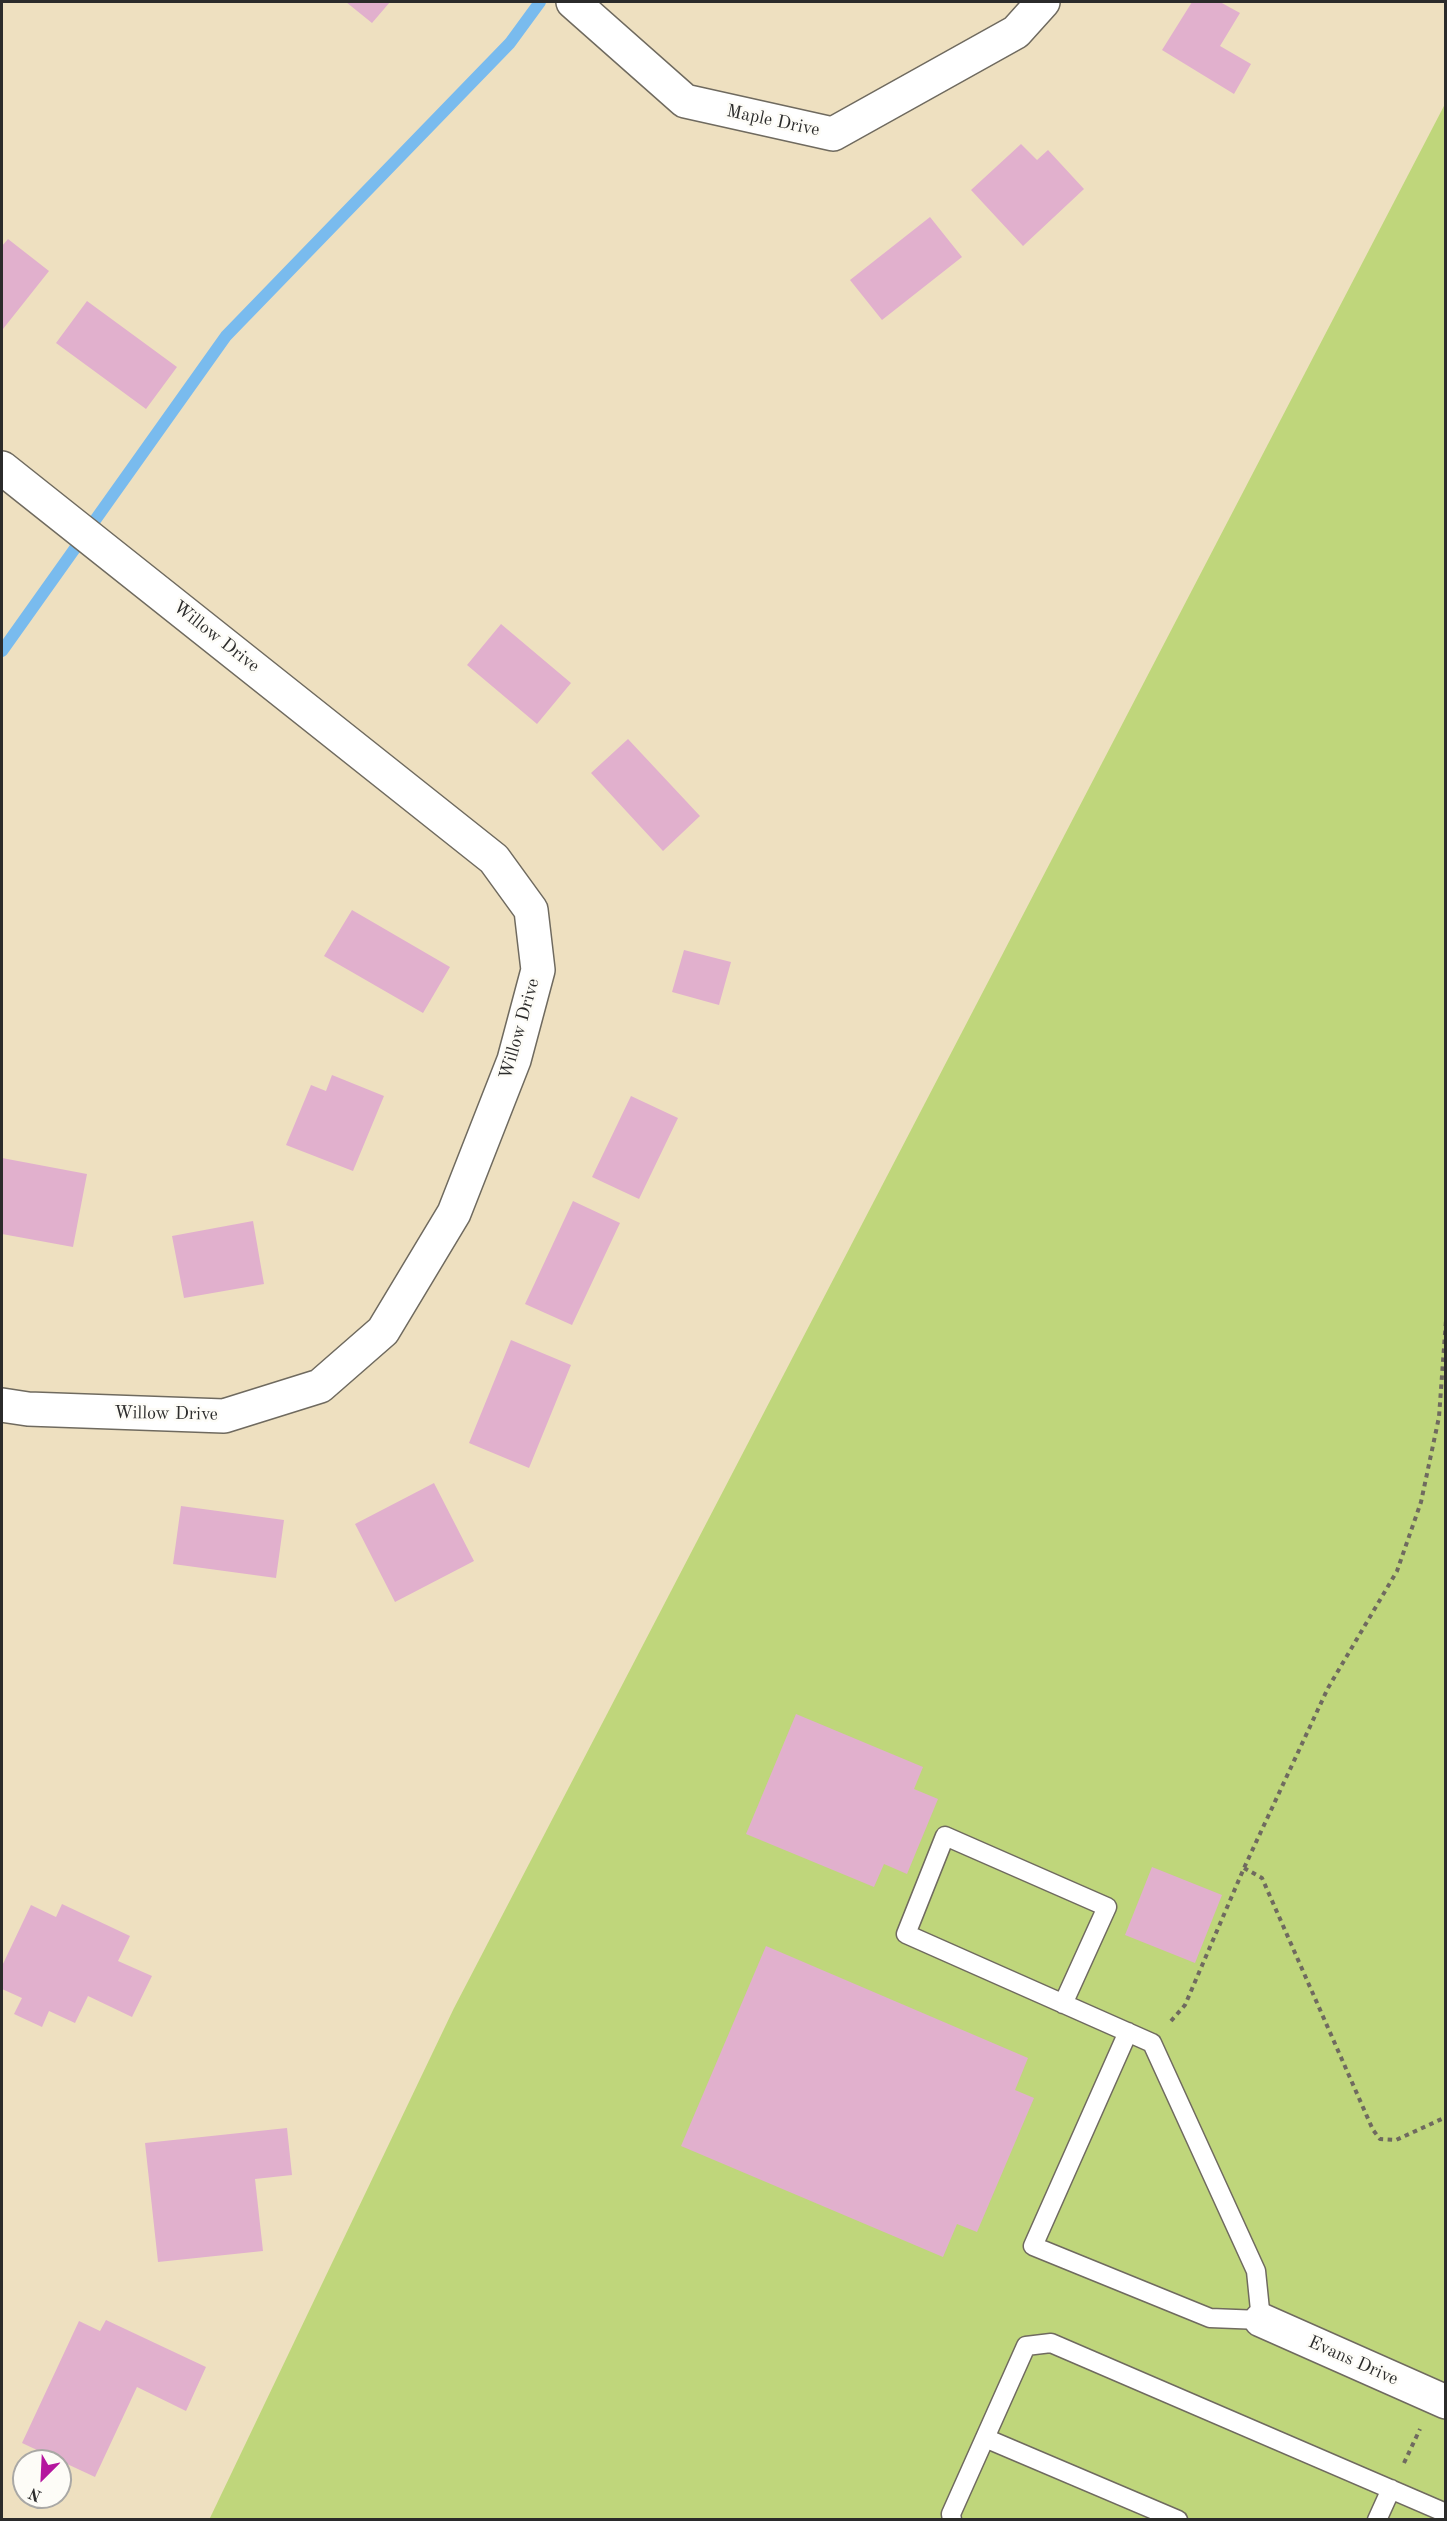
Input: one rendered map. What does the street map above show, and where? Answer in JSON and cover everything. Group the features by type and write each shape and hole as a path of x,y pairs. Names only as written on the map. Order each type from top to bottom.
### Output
{"street":[{"name":"Maple Drive","path":"573,2 685,101 833,134 1016,32 1043,2"},
{"name":"Willow Drive","path":"2,468 494,859 531,910 538,970 514,1060 454,1213 383,1331 320,1386 224,1416 28,1409 2,1406"},
{"name":"Evans Drive","path":"1261,2320 1446,2402"}],"lane":[{"path":"1063,2004 1107,1907 945,1836 906,1934 1063,2004 1128,2032 1152,2043 1256,2271 1261,2320 1210,2318 1033,2246 1128,2032"},
{"path":"952,2520 951,2514 1026,2346 1051,2343 1446,2514"},
{"path":"985,2438 1178,2520"},
{"path":"1377,2520 1390,2489"}],"path":[{"path":"1152,2043 1185,2005 1244,1868 1328,1688 1397,1571 1421,1502 1439,1417 1446,1320"},
{"path":"1244,1868 1262,1878 1373,2130 1380,2139 1396,2140 1446,2118"}],"green space":[{"path":"1445,104 1445,2519 209,2520 454,2008"}],"building":[{"path":"346,2 390,2 372,23"},
{"path":"1192,2 1220,2 1240,13 1220,46 1251,64 1234,94 1162,50"},
{"path":"1021,144 1037,160 1048,150 1084,189 1023,246 971,190"},
{"path":"930,217 962,257 882,320 850,280"},
{"path":"8,239 49,271 3,329 2,246"},
{"path":"87,301 177,367 146,409 56,343"},
{"path":"501,624 571,683 537,724 467,665"},
{"path":"628,739 700,816 663,851 591,773"},
{"path":"352,910 450,967 423,1013 324,956"},
{"path":"684,950 731,962 719,1005 672,992"},
{"path":"332,1075 384,1096 353,1171 286,1145 311,1085 326,1091"},
{"path":"631,1096 678,1118 639,1199 592,1177"},
{"path":"2,1158 87,1174 73,1247 2,1234"},
{"path":"573,1201 620,1223 572,1325 525,1304"},
{"path":"253,1221 264,1284 184,1298 172,1236"},
{"path":"511,1340 571,1365 529,1468 469,1443"},
{"path":"434,1483 474,1561 395,1602 355,1524"},
{"path":"181,1506 284,1520 276,1578 173,1564"},
{"path":"796,1714 923,1767 914,1789 938,1799 907,1874 884,1864 874,1887 746,1834"},
{"path":"1152,1867 1222,1895 1195,1963 1125,1935"},
{"path":"62,1904 130,1936 118,1961 152,1976 132,2017 88,1996 75,2023 49,2011 42,2027 14,2014 22,1998 2,1989 2,1966 31,1905 56,1917"},
{"path":"766,1946 1028,2058 1015,2090 1034,2098 977,2232 957,2224 943,2257 681,2146"},
{"path":"287,2128 292,2175 255,2179 263,2251 158,2262 145,2143"},
{"path":"106,2320 206,2367 186,2411 137,2387 95,2477 72,2466 72,2449 35,2449 22,2443 79,2321 100,2331"}],"waterway":[{"path":"2,651 226,336 510,43 540,2"}]}
